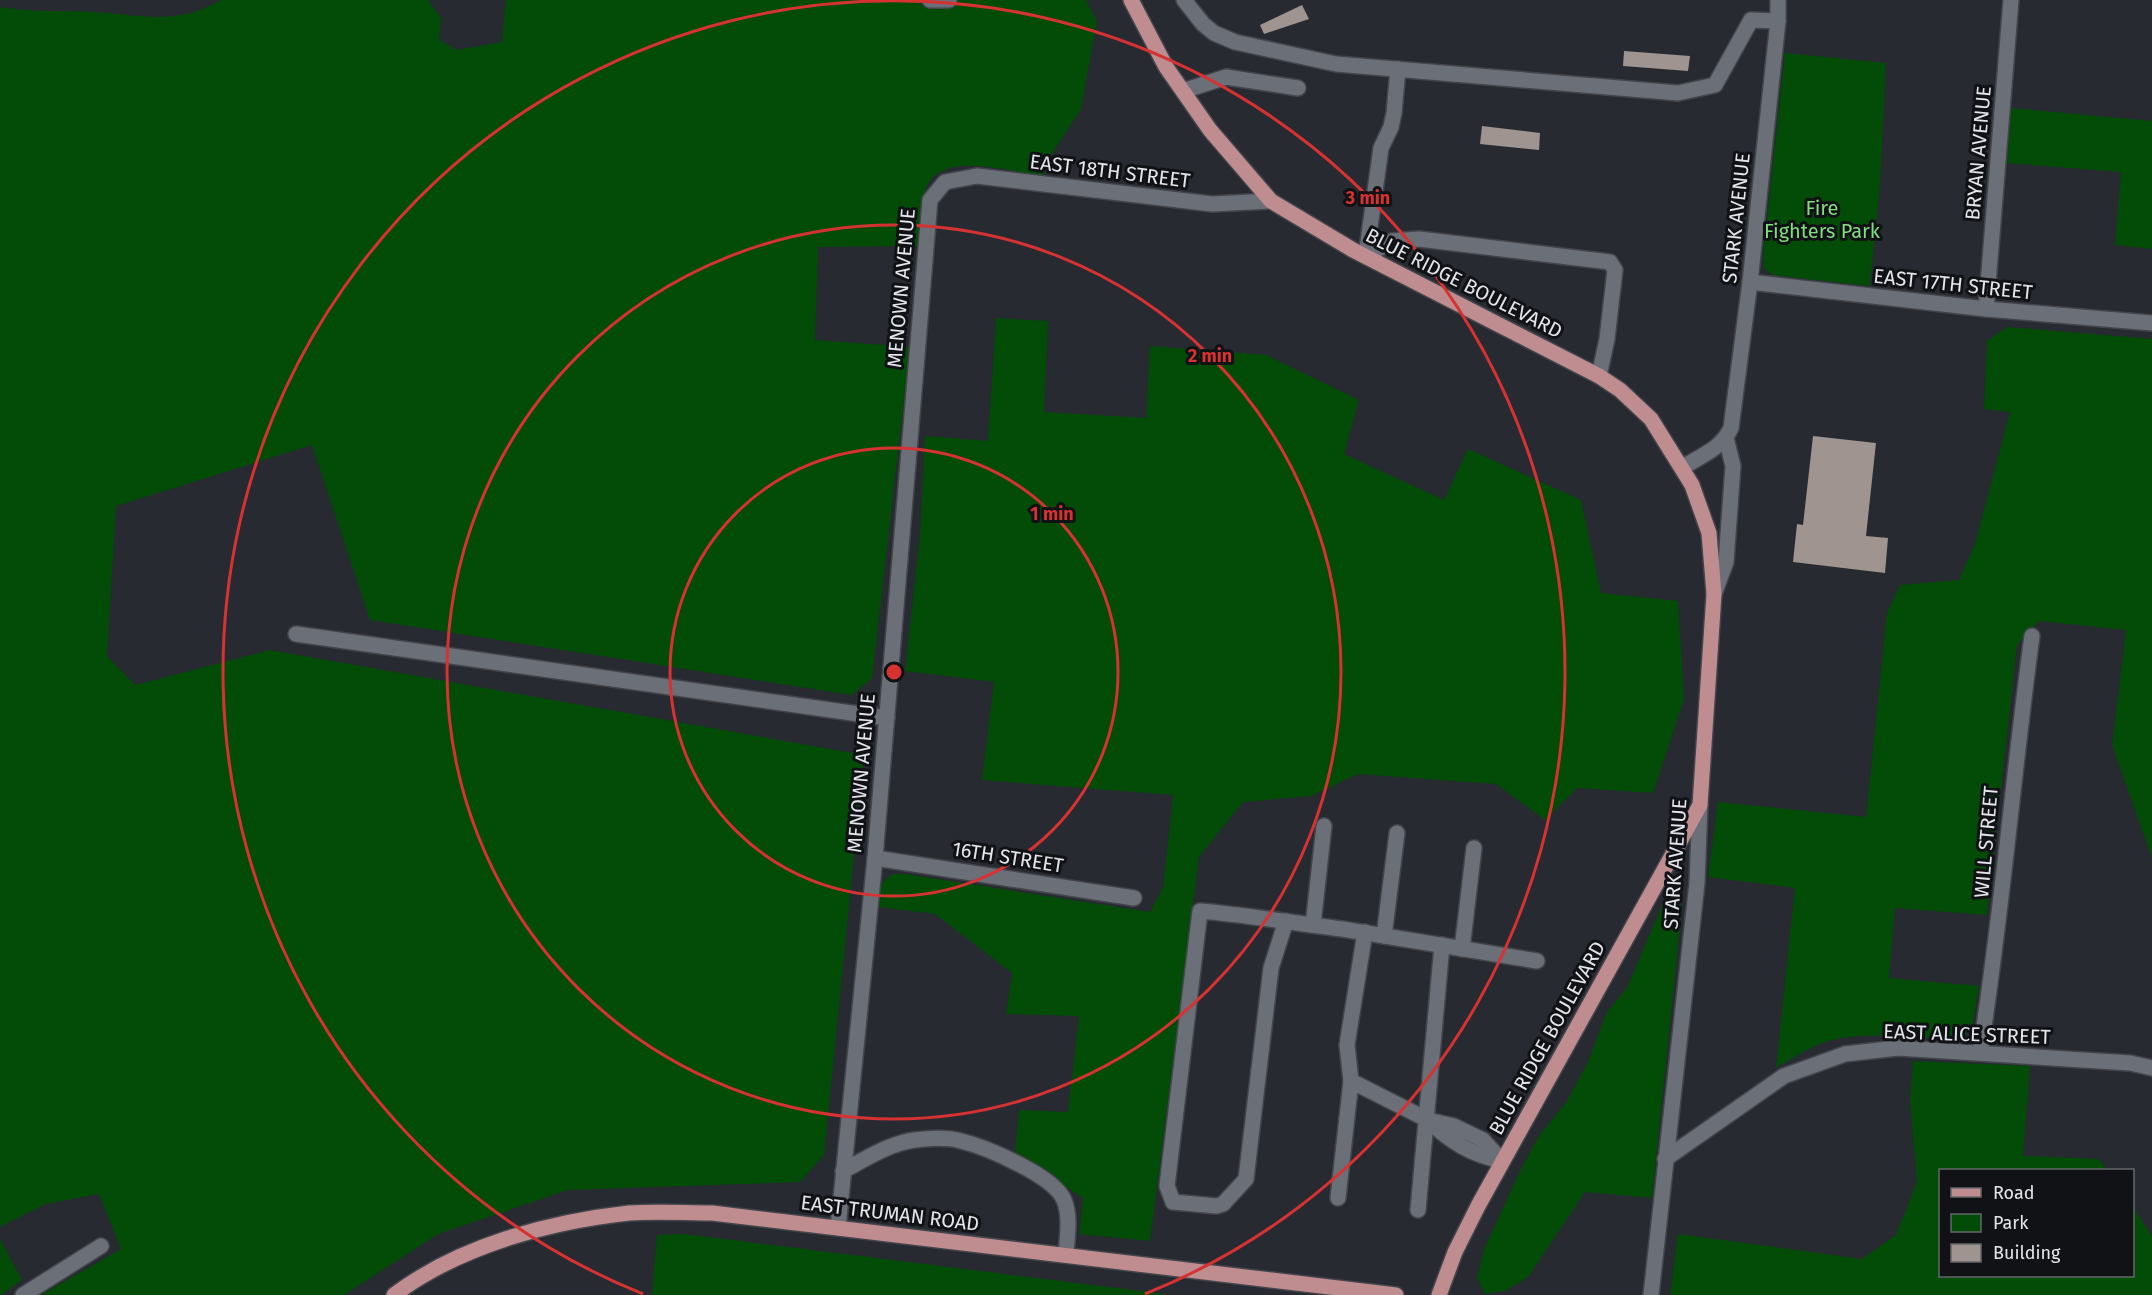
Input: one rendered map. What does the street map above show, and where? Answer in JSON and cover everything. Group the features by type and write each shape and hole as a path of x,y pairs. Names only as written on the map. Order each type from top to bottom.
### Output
{"main road":[{"name":"BLUE RIDGE BOULEVARD","path":"1131,0 1166,67 1210,130 1271,201 1366,256 1599,376 1620,390 1651,419 1683,467 1696,492 1708,533 1714,594"},
{"name":"STARK AVENUE","path":"1700,805 1714,594"},
{"name":"BLUE RIDGE BOULEVARD","path":"1440,1295 1455,1252 1503,1161 1700,805"},
{"name":"EAST TRUMAN ROAD","path":"394,1295 411,1282 466,1254 551,1226 631,1213 712,1213 1396,1295"}],"street":[{"path":"930,0 949,0"},
{"path":"1184,0 1203,24 1214,33 1235,42 1336,64 1678,93 1715,85 1751,20 1778,21"},
{"name":"STARK AVENUE","path":"1714,594 1726,562 1733,466 1726,438 1731,428 1750,282 1778,21 1777,0"},
{"name":"BRYAN AVENUE","path":"1986,309 2011,0"},
{"path":"1366,256 1381,148 1391,127 1394,113 1398,69"},
{"path":"1183,91 1226,77 1298,88"},
{"name":"EAST 18TH STREET","path":"945,182 977,176 1212,204 1271,201"},
{"name":"MENOWN AVENUE","path":"838,1228 875,858 930,200 945,182"},
{"path":"1366,256 1392,241 1419,239 1610,262 1614,270 1607,339 1599,376"},
{"name":"EAST 17TH STREET","path":"1750,282 1986,309 2152,323"},
{"path":"1683,467 1726,438"},
{"path":"296,634 887,718"},
{"name":"WILL STREET","path":"1980,1053 1998,938 2012,786 2032,636"},
{"name":"STARK AVENUE","path":"1651,1295 1697,883 1700,805"},
{"path":"1313,925 1324,826"},
{"path":"1383,936 1397,833"},
{"path":"1462,949 1474,848"},
{"name":"16TH STREET","path":"875,858 1134,898"},
{"path":"1286,921 1271,968 1246,1179 1223,1204 1216,1206 1173,1202 1167,1186 1200,911 1286,921 1365,932 1537,961"},
{"path":"1338,1198 1351,1081 1347,1045 1365,932"},
{"path":"1418,1210 1428,1120 1442,945"},
{"name":"EAST ALICE STREET","path":"1665,1159 1784,1076 1845,1054 1898,1048 2130,1063 2152,1068"},
{"path":"1351,1081 1428,1120 1454,1126 1483,1140 1503,1161"},
{"path":"843,1171 896,1145 913,1140 945,1138 962,1141 1016,1163 1056,1187 1066,1209 1066,1255"},
{"path":"23,1295 101,1246"}],"green space":[{"path":"221,0 428,0 441,18 439,40 457,50 502,42 506,0 1086,0 1097,21 1081,109 1046,163 1044,177 980,166 948,169 936,175 924,193 918,246 818,247 815,340 910,347 872,678 852,695 370,620 312,445 116,506 107,656 135,685 270,650 864,755 824,1155 800,1182 568,1190 438,1234 344,1295 41,1295 121,1249 99,1194 46,1204 0,1227 0,7 159,17 189,13"},
{"name":"Fire Fighters Park","path":"1785,53 1886,63 1880,184 1870,286 1772,275 1764,268 1763,254"},
{"path":"2011,108 2152,121 2152,249 2115,245 2121,172 2007,163"},
{"path":"996,318 1048,321 1044,412 1146,418 1150,346 1266,355 1359,400 1344,454 1444,500 1468,449 1581,500 1601,593 1678,601 1684,699 1653,793 1577,788 1545,820 1496,784 1358,774 1311,796 1243,802 1199,857 1150,1241 1079,1234 1083,1198 1015,1153 1019,1110 1068,1112 1079,1016 1006,1014 1012,973 935,914 878,907 882,883 892,874 905,874 1150,912 1163,888 1173,795 982,780 994,682 905,671 920,536 925,436 988,441"},
{"path":"2007,327 2152,339 2152,858 2112,745 2126,630 2039,621 2017,645 1987,915 1895,908 1889,978 1979,986 1973,1023 1964,1036 1947,1038 1872,1036 1836,1039 1814,1046 1776,1068 1795,888 1708,877 1718,802 1866,817 1887,613 1900,585 1959,580 1975,544 2010,412 1984,409 1987,341"},
{"path":"1677,895 1682,907 1652,1198 1585,1192 1528,1277 1505,1291 1485,1294 1477,1278 1484,1250 1519,1173 1539,1136 1567,1101 1588,1062 1607,1012 1627,988 1666,896"},
{"path":"1913,1061 2030,1066 2023,1156 2099,1159 2106,1169 1939,1169 1939,1277 2134,1277 2134,1209 2152,1236 2152,1295 1670,1295 1678,1234 1862,1259 1896,1235 1917,1182 1910,1100"},
{"path":"684,1234 1173,1295 652,1295 657,1235"},
{"path":"0,1239 22,1280 1,1295 0,1295"}],"building":[{"path":"1302,5 1309,19 1264,34 1260,25"},
{"path":"1624,51 1690,56 1688,71 1623,66"},
{"path":"1482,126 1540,133 1539,150 1480,144"},
{"path":"1813,436 1876,443 1866,536 1888,538 1885,573 1793,562 1797,524 1803,525"}]}
